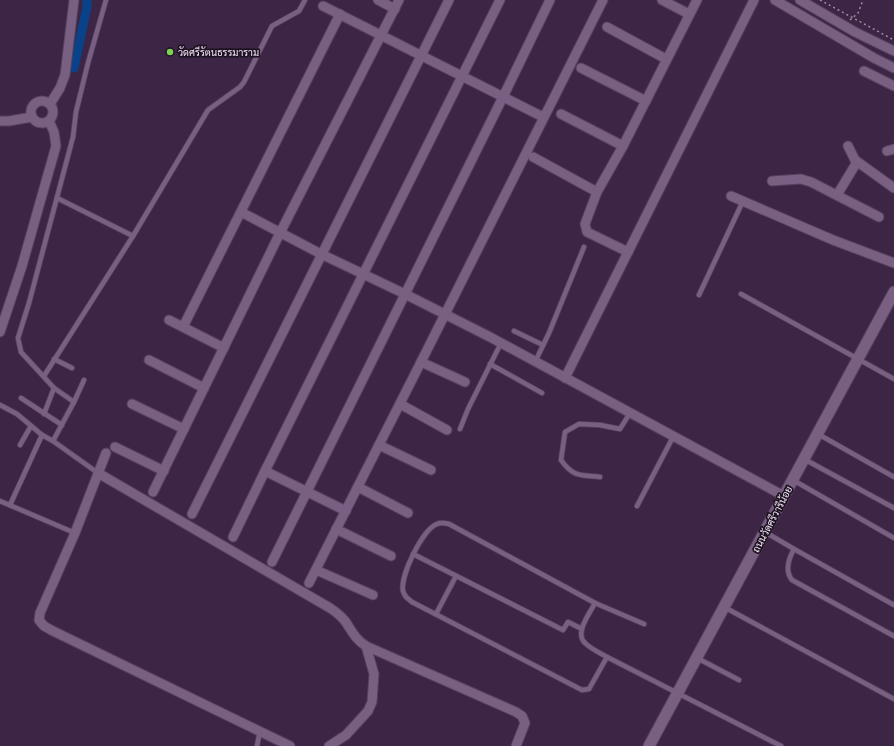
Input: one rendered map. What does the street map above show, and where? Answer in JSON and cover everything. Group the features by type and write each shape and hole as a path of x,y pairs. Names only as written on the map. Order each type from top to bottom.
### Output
{"main road":[{"name":"ถนนวัดศรีวารีน้อย","path":"649,746 894,292"}],"street":[{"path":"50,104 60,88 65,75 74,0"},
{"path":"378,0 394,9"},
{"path":"153,492 280,233 399,0"},
{"path":"192,514 420,55 449,0"},
{"path":"233,537 264,471 463,77 500,0"},
{"path":"272,562 306,491 504,97 550,0"},
{"path":"309,583 422,362 603,0"},
{"path":"662,0 689,14"},
{"path":"628,252 587,232 585,229 585,224 597,192 623,146 697,0"},
{"path":"565,378 754,0"},
{"path":"774,0 894,68"},
{"path":"800,0 844,26 894,51"},
{"path":"323,6 544,117"},
{"path":"183,327 340,14"},
{"path":"607,27 666,59"},
{"path":"581,68 646,101"},
{"path":"864,71 894,86"},
{"path":"43,101 50,104 53,111 52,119 41,124 32,117 31,109 36,103 43,101"},
{"path":"561,114 623,146"},
{"path":"0,121 32,117"},
{"path":"0,332 22,266 56,146 54,132 49,121"},
{"path":"848,146 852,156 857,162 894,188"},
{"path":"533,157 597,192"},
{"path":"837,195 857,162"},
{"path":"772,181 801,180 811,182 879,217"},
{"path":"731,196 833,240 894,263"},
{"path":"241,212 321,254 406,294 501,343 784,496"},
{"path":"169,320 224,348"},
{"path":"149,360 204,388"},
{"path":"422,362 465,382"},
{"path":"132,404 184,429"},
{"path":"400,404 447,430"},
{"path":"379,445 431,470"},
{"path":"115,447 164,471"},
{"path":"106,453 75,533 40,613 40,620 44,626 290,746"},
{"path":"264,471 346,511"},
{"path":"98,473 330,608 339,614 346,622 359,642 516,712 522,716 525,723 516,746"},
{"path":"358,487 408,513"},
{"path":"336,529 391,556"},
{"path":"316,570 373,595"},
{"path":"329,746 346,735 368,711 372,702 374,674 366,646"}],"lane":[{"path":"74,402 54,388 22,352 18,338 29,303 73,137 76,112 106,0"},
{"path":"44,376 133,236 208,110 240,87 244,82 272,26 299,11 305,0"},
{"path":"57,198 133,236"},
{"path":"699,295 743,201"},
{"path":"535,362 584,247"},
{"path":"741,294 894,379"},
{"path":"514,331 543,345"},
{"path":"460,429 468,409 501,343"},
{"path":"54,359 72,368"},
{"path":"490,364 542,393"},
{"path":"53,441 84,380"},
{"path":"44,414 54,388"},
{"path":"21,398 62,425"},
{"path":"0,405 17,414 42,435 53,441 98,473"},
{"path":"600,477 578,475 568,470 561,460 565,432 579,424 600,425 620,429 630,413"},
{"path":"20,445 31,426"},
{"path":"818,434 894,477"},
{"path":"10,505 42,435"},
{"path":"637,506 673,437"},
{"path":"804,459 894,508"},
{"path":"793,480 894,538"},
{"path":"0,501 75,533"},
{"path":"607,657 589,689 582,690 406,597 403,591 408,566 423,537 438,523 449,524 595,603 644,624"},
{"path":"765,532 894,605"},
{"path":"794,548 788,563 789,576 792,580 894,636"},
{"path":"413,554 563,630 568,622 582,629"},
{"path":"436,614 456,576"},
{"path":"595,603 582,629 581,634 585,643 607,657 781,746"},
{"path":"724,607 894,699"},
{"path":"697,658 739,680"},
{"path":"257,746 260,732"}],"path":[{"path":"820,0 894,40"},
{"path":"844,26 858,12 863,0"}],"waterway":[{"path":"74,68 87,7 87,0"}],"place":[{"name":"วัดศรีรัตนธรรมาราม","path":"170,52"}]}
